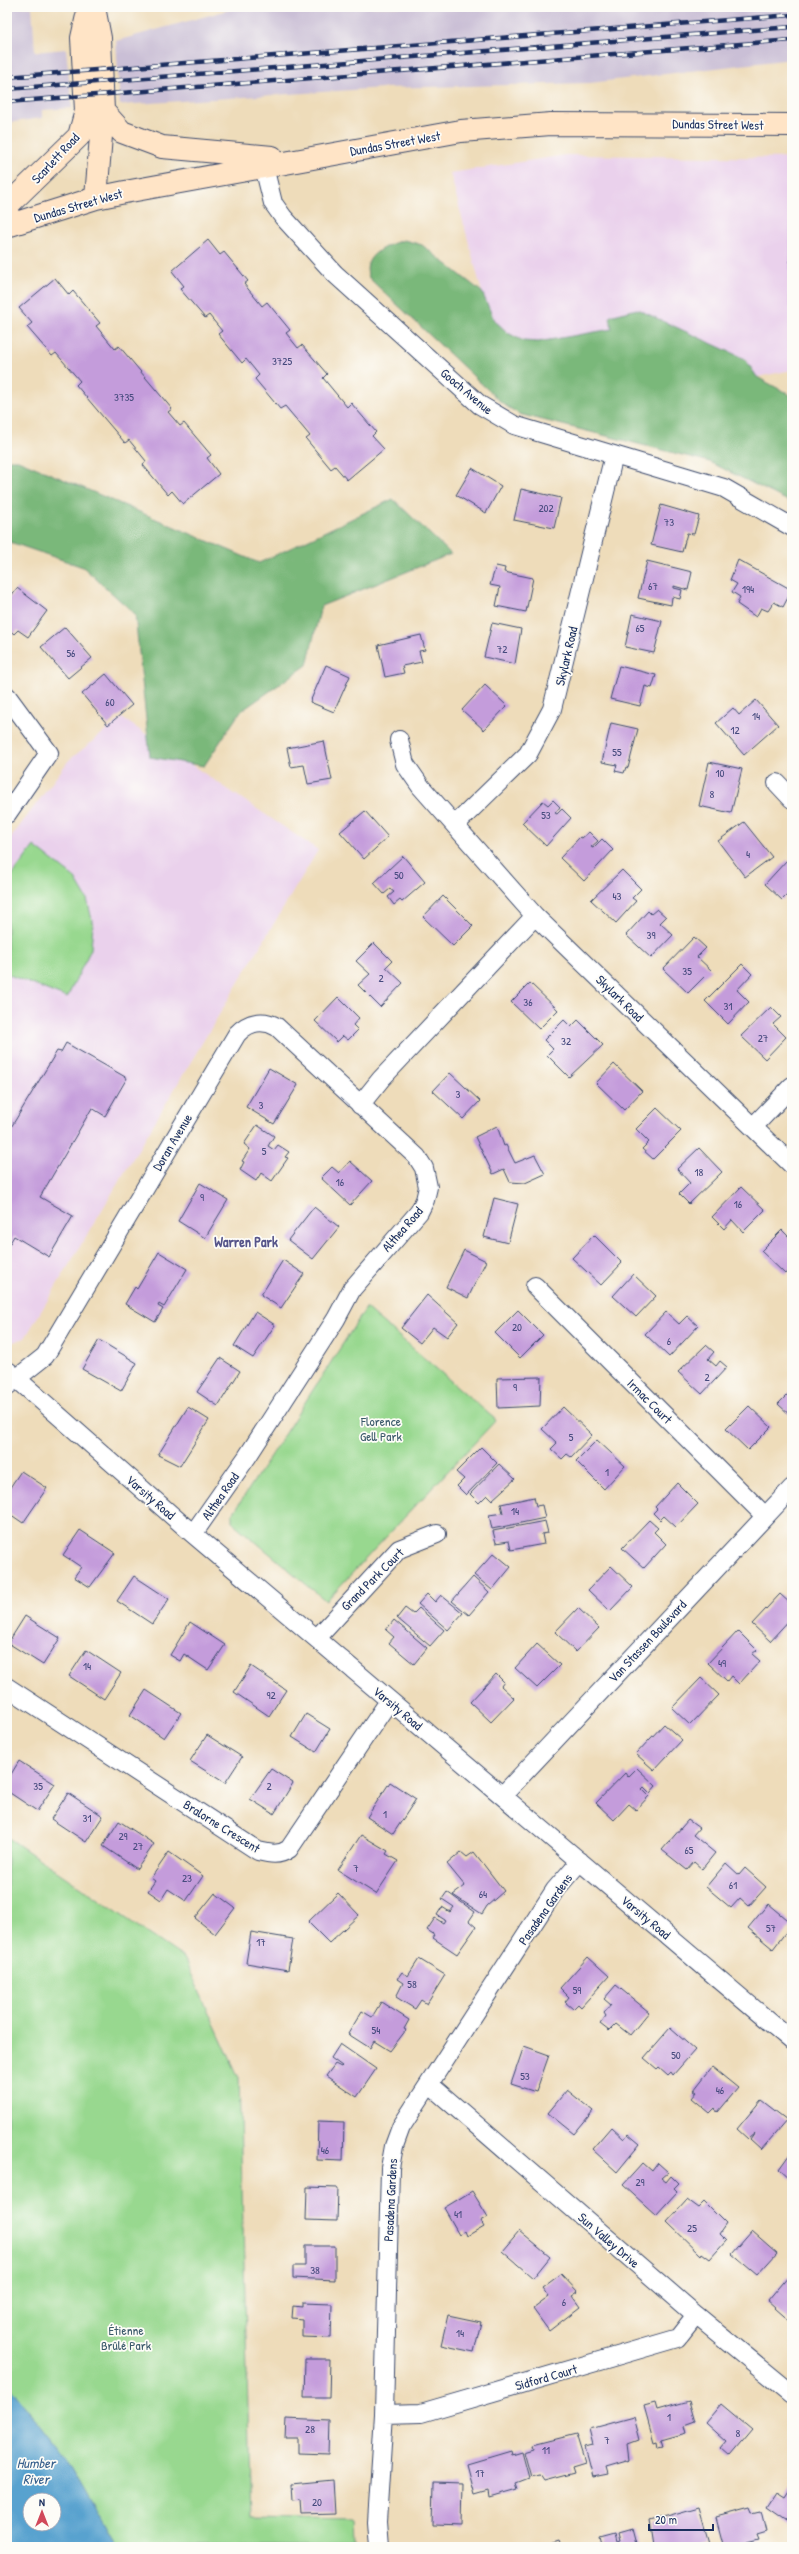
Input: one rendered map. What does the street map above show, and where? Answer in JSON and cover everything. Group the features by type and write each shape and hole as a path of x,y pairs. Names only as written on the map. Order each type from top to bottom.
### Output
{"main road":[{"name":"Scarlett Road","path":"7,206 79,136 86,111 82,38 89,7"},
{"name":"Scarlett Road","path":"94,7 100,38 103,111 96,198"},
{"path":"103,111 122,132 162,147 302,160"},
{"name":"Dundas Street West","path":"7,226 96,198 461,131 551,124 792,125"}],"street":[{"name":"Gooch Avenue","path":"264,167 273,203 283,217 335,274 480,405 514,425 724,488 792,527"},
{"name":"Skylark Road","path":"456,824 528,754 552,709 614,455"},
{"path":"7,696 50,753 7,814"},
{"name":"Skylark Road","path":"399,740 405,764 421,787 456,824 535,916 792,1165"},
{"path":"777,783 792,800"},
{"path":"360,1106 381,1079 535,916"},
{"name":"Doran Avenue","path":"10,1378 45,1356 218,1065 241,1030 256,1023 267,1023 277,1027 360,1106"},
{"path":"753,1127 792,1086"},
{"name":"Althea Road","path":"193,1534 247,1457 336,1319 352,1289 419,1212 425,1200 428,1181 421,1162 360,1106"},
{"name":"Irmac Court","path":"535,1286 765,1516"},
{"name":"Varsity Road","path":"10,1378 193,1534 318,1637 389,1700 792,2041"},
{"name":"Van Stassen Boulevard","path":"503,1795 792,1488"},
{"name":"Grand Park Court","path":"318,1637 399,1549 437,1534"},
{"name":"Bralorne Crescent","path":"7,1687 258,1851 272,1854 289,1849 389,1700"},
{"name":"Pasadena Gardens","path":"379,2547 377,2522 384,2414 390,2168 394,2146 402,2128 429,2084 555,1890 580,1861"},
{"name":"Sun Valley Drive","path":"429,2084 696,2315 792,2394"},
{"name":"Sidford Court","path":"384,2414 421,2413 678,2338 696,2315"}],"shaded area":[{"path":"7,7 32,7 35,52 66,49 72,108 42,110 42,118 7,123"},
{"path":"239,7 792,7 792,59 590,83 383,88 120,105 116,41"},
{"path":"566,155 792,158 792,370 757,377 745,359 610,316 612,329 538,342 524,341 508,333 494,320 482,292 450,173"},
{"path":"122,718 318,850 25,1338 7,1344 7,843 69,760"}],"green space":[{"path":"404,240 422,245 482,292 494,320 508,333 523,341 538,342 612,329 610,316 637,309 745,359 757,377 792,396 792,503 710,462 519,414 503,404 369,278 367,270 368,263 371,258 383,248"},
{"path":"7,460 18,460 259,563 393,499 451,554 321,606 307,665 240,712 204,766 150,757 135,614 83,567 7,541"},
{"path":"34,846 74,877 87,899 93,924 91,949 67,998 7,974 7,882"},
{"name":"Florence Gell Park","path":"366,1308 496,1420 326,1601 232,1522 232,1515"},
{"name":"Étienne Brûlé Park","path":"7,1837 184,1958 239,2078 251,2519 353,2521 354,2547 117,2547 72,2468 7,2383"}],"water":[{"name":"Humber River","path":"7,2383 72,2468 117,2547 7,2547"}],"building":[{"path":"791,196 792,307 789,307"},
{"path":"208,240 220,255 224,252 248,281 244,284 262,306 267,302 290,330 286,333 298,348 302,345 327,374 323,378 347,407 351,403 376,432 372,436 384,449 347,480 335,466 331,469 306,439 310,436 285,406 280,409 255,379 259,375 246,359 242,363 218,334 222,331 209,315 205,318 180,289 184,286 172,271"},
{"path":"55,278 69,295 73,291 100,323 96,326 115,349 119,346 172,409 168,412 180,426 184,423 211,455 207,458 219,474 183,504 172,491 168,495 143,465 146,461 129,440 125,443 76,385 80,381 56,353 52,356 27,327 32,323 19,308"},
{"path":"472,468 501,486 486,513 456,495"},
{"path":"521,489 561,498 554,528 514,520"},
{"path":"661,505 699,516 694,534 687,533 682,552 651,545"},
{"path":"738,560 792,590 783,607 774,602 768,611 761,608 756,617 737,604 740,597 732,592 737,584 730,580"},
{"path":"647,561 692,572 688,590 674,586 674,588 682,590 680,599 672,597 671,605 638,598"},
{"path":"496,566 505,568 504,572 533,578 526,612 496,606 500,587 490,585"},
{"path":"17,588 47,611 28,637 18,630 14,634 7,628 7,601"},
{"path":"632,614 662,621 654,653 625,647"},
{"path":"492,623 521,629 515,664 484,657"},
{"path":"65,627 92,658 68,678 41,647"},
{"path":"421,635 425,650 419,651 422,662 402,666 404,673 385,677 378,645"},
{"path":"326,665 350,676 334,712 310,702"},
{"path":"619,666 656,675 652,688 645,686 640,706 610,699"},
{"path":"106,674 132,705 108,725 82,694"},
{"path":"485,685 507,706 484,730 462,710"},
{"path":"756,700 778,725 744,755 716,723 733,708 739,715"},
{"path":"611,723 638,729 628,768 626,767 624,773 615,771 617,765 602,762"},
{"path":"324,741 332,780 308,784 304,765 291,767 287,748"},
{"path":"709,762 742,769 731,813 699,806"},
{"path":"553,800 560,807 555,813 557,814 562,809 571,818 546,846 522,823 543,801 548,805"},
{"path":"365,811 388,837 364,859 340,832"},
{"path":"744,822 772,857 745,877 718,841"},
{"path":"589,832 598,841 591,847 593,848 602,839 613,850 584,881 560,858 580,837 582,838"},
{"path":"403,856 425,882 402,902 400,900 394,905 388,897 394,892 390,889 384,894 374,883"},
{"path":"787,860 792,865 792,890 782,900 765,884"},
{"path":"622,870 641,889 632,898 636,901 616,923 591,900"},
{"path":"443,896 473,926 453,946 423,917"},
{"path":"657,909 666,917 660,923 673,935 651,958 626,935 648,911 651,914"},
{"path":"694,937 706,948 697,957 711,970 688,993 663,969"},
{"path":"374,943 392,961 386,967 403,983 380,1007 358,985 370,974 356,961"},
{"path":"742,964 752,974 737,990 749,1002 728,1024 705,1001"},
{"path":"530,983 558,1010 539,1029 511,1002"},
{"path":"338,997 359,1018 353,1025 358,1030 348,1040 343,1036 337,1042 315,1021"},
{"path":"771,1007 781,1017 773,1024 786,1037 765,1059 741,1036"},
{"path":"564,1020 571,1027 578,1020 603,1045 569,1077 547,1055 553,1049 544,1040"},
{"path":"66,1043 127,1078 105,1116 92,1108 40,1197 73,1216 49,1257 14,1236 7,1248 7,1134 57,1051 61,1052"},
{"path":"614,1064 642,1091 624,1110 596,1083"},
{"path":"269,1068 298,1085 274,1124 246,1107"},
{"path":"450,1073 480,1101 463,1119 433,1091"},
{"path":"657,1108 681,1131 653,1159 642,1149 649,1142 636,1129"},
{"path":"257,1125 274,1136 268,1146 274,1150 278,1145 289,1152 285,1157 288,1158 272,1181 261,1173 256,1181 240,1170 244,1162 242,1161 250,1149 244,1144"},
{"path":"497,1126 504,1146 506,1145 515,1163 535,1155 545,1174 525,1183 510,1182 504,1169 493,1174 475,1137"},
{"path":"699,1148 722,1172 689,1204 679,1194 690,1183 677,1169"},
{"path":"350,1161 372,1181 350,1205 321,1178 332,1167 339,1173"},
{"path":"200,1183 228,1200 205,1238 178,1221"},
{"path":"741,1187 765,1210 743,1232 732,1220 724,1229 712,1217"},
{"path":"494,1198 518,1204 508,1243 484,1237"},
{"path":"314,1207 339,1227 313,1259 288,1240"},
{"path":"782,1230 792,1240 792,1266 785,1274 761,1251"},
{"path":"594,1235 622,1263 601,1285 572,1258"},
{"path":"464,1250 486,1261 468,1298 446,1287"},
{"path":"159,1252 187,1269 164,1307 159,1304 158,1306 163,1309 155,1322 125,1304 135,1287 137,1289"},
{"path":"283,1260 304,1274 281,1308 261,1295"},
{"path":"633,1274 656,1296 636,1317 613,1296"},
{"path":"427,1295 458,1323 447,1337 433,1327 420,1343 401,1328"},
{"path":"518,1310 543,1335 520,1358 495,1333"},
{"path":"255,1312 275,1325 253,1358 234,1346"},
{"path":"666,1312 679,1324 687,1316 698,1326 669,1357 645,1334"},
{"path":"99,1340 137,1363 121,1391 82,1369"},
{"path":"706,1345 714,1352 708,1359 716,1366 720,1361 727,1367 702,1394 678,1372"},
{"path":"220,1358 240,1371 218,1406 197,1392"},
{"path":"541,1377 540,1406 498,1408 497,1378"},
{"path":"792,1390 792,1417 778,1404"},
{"path":"749,1406 771,1427 748,1450 726,1429"},
{"path":"188,1407 209,1420 180,1466 158,1455"},
{"path":"563,1407 592,1435 571,1457 567,1454 562,1459 551,1449 557,1443 542,1429"},
{"path":"597,1440 625,1466 604,1489 576,1461"},
{"path":"481,1447 497,1463 466,1495 457,1486 464,1479 456,1472"},
{"path":"499,1464 515,1479 492,1500 487,1495 479,1503 470,1494"},
{"path":"21,1471 47,1488 23,1523 7,1512 7,1492"},
{"path":"677,1483 698,1504 676,1527 664,1516 660,1520 653,1513 657,1509 655,1507"},
{"path":"534,1497 536,1506 542,1505 545,1518 492,1529 489,1515 503,1513 501,1504"},
{"path":"649,1520 658,1528 654,1532 666,1544 644,1568 622,1548"},
{"path":"545,1521 548,1533 542,1534 544,1544 511,1550 509,1541 496,1543 493,1531"},
{"path":"80,1530 115,1553 90,1587 74,1577 81,1567 63,1555"},
{"path":"494,1553 511,1567 492,1590 474,1575"},
{"path":"611,1566 633,1587 610,1611 588,1590"},
{"path":"134,1576 169,1599 152,1624 117,1601"},
{"path":"473,1577 489,1592 469,1615 452,1601"},
{"path":"427,1594 435,1602 441,1595 463,1613 448,1630 418,1604"},
{"path":"780,1594 792,1605 792,1617 770,1641 752,1624"},
{"path":"405,1608 413,1614 419,1608 444,1630 430,1646 397,1618"},
{"path":"578,1608 599,1628 576,1652 555,1632"},
{"path":"25,1616 60,1638 43,1665 8,1643"},
{"path":"394,1620 427,1648 414,1664 389,1643 394,1637 386,1630"},
{"path":"190,1622 225,1645 208,1670 184,1654 180,1661 170,1655"},
{"path":"738,1631 757,1650 752,1654 760,1661 739,1684 731,1676 727,1681 708,1663"},
{"path":"537,1644 560,1665 537,1688 515,1668"},
{"path":"86,1650 121,1673 104,1699 69,1676"},
{"path":"251,1666 286,1690 269,1716 234,1692"},
{"path":"496,1674 504,1682 501,1686 514,1698 491,1722 470,1702"},
{"path":"701,1678 719,1695 690,1725 672,1708"},
{"path":"146,1690 181,1713 164,1738 130,1715"},
{"path":"306,1714 330,1729 316,1752 292,1737"},
{"path":"664,1724 682,1740 654,1770 636,1754"},
{"path":"207,1735 242,1757 225,1783 190,1761"},
{"path":"19,1761 55,1784 37,1811 7,1791 7,1781"},
{"path":"637,1768 656,1786 650,1793 644,1787 642,1789 649,1796 636,1810 629,1804 614,1820 596,1803 625,1773 628,1777"},
{"path":"271,1769 293,1783 274,1814 250,1799"},
{"path":"390,1782 416,1799 393,1834 367,1817"},
{"path":"68,1793 103,1816 86,1842 51,1819"},
{"path":"688,1820 699,1828 693,1835 715,1853 702,1869 694,1862 687,1870 662,1850"},
{"path":"119,1821 154,1844 137,1869 103,1846"},
{"path":"361,1835 388,1851 386,1854 398,1861 376,1894 338,1870"},
{"path":"169,1852 203,1876 186,1901 168,1889 161,1900 148,1891 155,1881 151,1878"},
{"path":"461,1852 467,1857 474,1852 504,1891 487,1906 482,1914 453,1895 465,1886 447,1864"},
{"path":"726,1863 739,1875 745,1868 766,1887 749,1906 740,1898 731,1908 706,1887"},
{"path":"447,1892 475,1912 469,1921 476,1927 457,1954 433,1938 435,1935 427,1930 435,1918 443,1923 445,1920 437,1915 442,1907 450,1912 454,1907 442,1899"},
{"path":"215,1893 235,1908 215,1934 195,1918"},
{"path":"338,1893 359,1915 329,1943 308,1922"},
{"path":"768,1904 792,1924 773,1949 748,1928"},
{"path":"251,1932 293,1939 288,1970 246,1963"},
{"path":"588,1957 609,1976 581,2007 578,2004 573,2009 565,2002 569,1997 560,1988"},
{"path":"419,1959 445,1975 427,2004 421,2000 415,2009 396,1997 403,1983 397,1979 402,1972 408,1976"},
{"path":"616,1985 649,2012 630,2035 616,2024 609,2031 600,2024 606,2016 604,2013 611,2005 604,1999"},
{"path":"381,2002 409,2020 404,2029 406,2030 390,2051 374,2041 370,2048 348,2034 362,2011 372,2017"},
{"path":"670,2028 695,2050 673,2075 671,2072 668,2075 659,2067 657,2069 644,2058"},
{"path":"340,2044 376,2069 357,2097 326,2076 335,2064 341,2067 342,2066 331,2058"},
{"path":"524,2046 549,2055 536,2092 511,2084"},
{"path":"712,2067 738,2088 718,2112 715,2108 710,2113 692,2098 697,2092 694,2090"},
{"path":"567,2090 593,2111 574,2134 548,2113"},
{"path":"761,2100 787,2120 761,2150 750,2140 755,2133 748,2139 737,2129"},
{"path":"318,2121 344,2122 343,2161 317,2160"},
{"path":"611,2127 624,2139 628,2134 640,2144 617,2172 592,2149"},
{"path":"792,2151 792,2181 779,2169"},
{"path":"643,2163 652,2171 658,2163 668,2172 661,2178 666,2182 671,2176 679,2184 674,2189 677,2192 656,2215 623,2185"},
{"path":"307,2187 338,2188 337,2221 306,2220"},
{"path":"472,2191 488,2217 481,2221 484,2226 467,2236 465,2231 459,2234 444,2208"},
{"path":"687,2200 698,2208 704,2202 726,2224 719,2234 726,2241 710,2259 702,2253 701,2255 667,2222"},
{"path":"519,2231 550,2257 533,2278 502,2251"},
{"path":"752,2231 777,2253 757,2275 732,2254"},
{"path":"305,2246 335,2246 335,2280 293,2278 293,2266 305,2266"},
{"path":"561,2274 578,2292 572,2296 580,2307 549,2331 533,2309 549,2297 542,2288"},
{"path":"788,2276 792,2280 792,2323 767,2301"},
{"path":"302,2303 332,2304 331,2338 302,2337 302,2319 292,2318 293,2306 302,2307"},
{"path":"448,2315 481,2322 474,2352 441,2345"},
{"path":"305,2359 330,2359 329,2398 304,2398"},
{"path":"689,2401 695,2422 684,2426 686,2433 661,2440 663,2446 658,2447 657,2441 654,2442 644,2406 655,2403 657,2410"},
{"path":"721,2404 752,2430 730,2456 721,2448 726,2442 705,2423"},
{"path":"633,2417 639,2440 628,2444 630,2460 606,2467 608,2474 593,2477 585,2447 593,2445 589,2429"},
{"path":"286,2419 329,2421 328,2454 298,2453 298,2438 285,2438"},
{"path":"576,2434 585,2463 572,2467 574,2473 544,2481 540,2475 531,2477 524,2452 534,2449 533,2445"},
{"path":"511,2451 512,2455 522,2452 529,2478 516,2483 518,2489 490,2497 489,2490 475,2494 467,2464"},
{"path":"333,2480 335,2514 301,2515 300,2500 292,2501 291,2484"},
{"path":"434,2482 463,2483 462,2526 433,2525"},
{"path":"792,2484 792,2525 766,2507 775,2493 783,2498"},
{"path":"699,2507 709,2542 699,2545 700,2547 653,2547 649,2521"},
{"path":"750,2508 752,2513 761,2511 766,2531 756,2534 758,2539 724,2547 716,2517"},
{"path":"633,2528 638,2547 596,2547 603,2545 601,2537 616,2533 618,2541 621,2540 619,2532"},
{"path":"559,2542 561,2547 543,2547"}],"railway":[{"path":"7,77 792,15"},
{"path":"7,89 792,27"},
{"path":"7,102 792,40"}],"district":[{"name":"Warren Park","path":"246,1241"}]}
